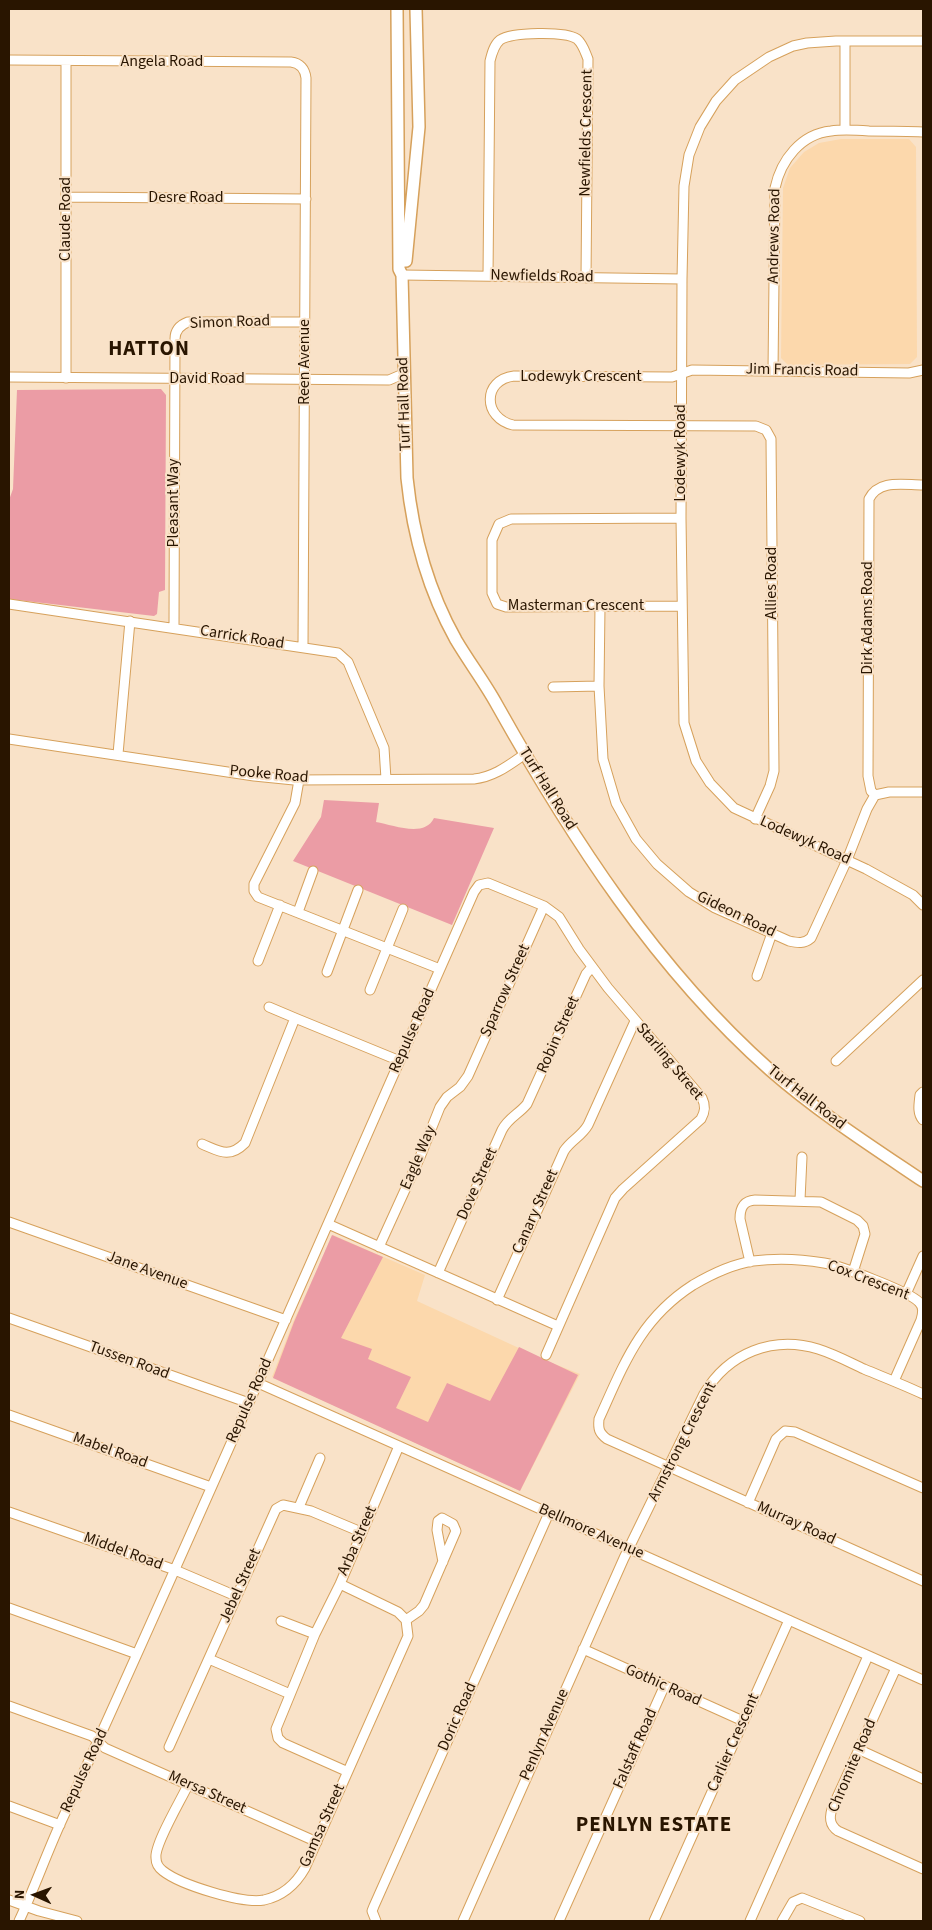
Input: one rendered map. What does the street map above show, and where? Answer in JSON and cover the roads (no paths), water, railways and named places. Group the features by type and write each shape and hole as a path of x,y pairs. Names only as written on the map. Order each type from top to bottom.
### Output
{"main road":[{"name":"Turf Hall Road","path":"397,9 399,269 402,275"},
{"name":"Turf Hall Road","path":"416,9 419,127 406,266 402,275 407,478 414,530 421,559 445,620 525,754 610,887 666,962 718,1020 771,1071 857,1137 923,1181"}],"street":[{"name":"Newfields Crescent","path":"488,276 490,70 492,53 500,41 514,35 563,35 579,40 588,59 586,278"},
{"path":"845,41 845,130"},
{"name":"Lodewyk Road","path":"923,41 806,43 782,51 745,72 716,101 700,127 689,155 686,169 681,374 681,606 684,723 696,761 710,783 734,808 866,869 913,895 923,905"},
{"name":"Angela Road","path":"9,60 291,62 302,68 306,78"},
{"name":"Claude Road","path":"66,61 66,378"},
{"name":"Reen Avenue","path":"303,647 306,78"},
{"name":"Andrews Road","path":"773,371 775,188 778,175 789,156 803,142 821,133 845,130 923,132"},
{"name":"Desre Road","path":"66,197 306,199"},
{"name":"Newfields Road","path":"402,275 682,279"},
{"name":"Simon Road","path":"174,378 175,335 178,328 185,324 305,322"},
{"name":"Jim Francis Road","path":"681,374 691,370 910,373 923,370"},
{"name":"David Road","path":"9,377 389,380 403,374"},
{"name":"Lodewyk Crescent","path":"681,374 672,377 508,377 496,384 490,400 495,415 500,420 513,425 681,425"},
{"name":"Pleasant Way","path":"174,378 174,627"},
{"name":"Allies Road","path":"681,425 756,426 766,430 771,439 774,771 770,786 755,818"},
{"name":"Dirk Adams Road","path":"875,796 871,792 868,776 869,499 873,490 884,484 923,486"},
{"name":"Masterman Crescent","path":"681,518 511,519 499,524 492,540 492,593 497,604 506,607 681,606"},
{"name":"Carrick Road","path":"9,604 174,627 335,652 342,655 348,662 384,748 386,779"},
{"name":"Gideon Road","path":"600,607 599,686 603,759 616,803 636,839 657,864 689,892 715,908 772,933 798,943 806,942 811,938 847,860 867,809 875,796"},
{"path":"118,754 130,622"},
{"path":"553,687 599,686"},
{"name":"Pooke Road","path":"9,739 264,777 298,780 483,778 499,771 525,754"},
{"path":"298,780 293,808 273,844 253,888 258,897 440,970"},
{"path":"875,796 889,792 923,792"},
{"path":"298,912 313,871"},
{"name":"Starling Street","path":"482,883 490,883 544,906 559,917 592,967 702,1098 704,1104 704,1113 700,1118 615,1198 546,1355"},
{"name":"Repulse Road","path":"19,1921 474,892 482,883"},
{"path":"327,972 358,890"},
{"path":"258,961 280,905"},
{"name":"Sparrow Street","path":"468,1076 544,906"},
{"path":"370,990 403,909"},
{"path":"756,976 772,933"},
{"name":"Robin Street","path":"527,1104 586,974 592,967"},
{"path":"836,1061 923,980"},
{"path":"269,1007 400,1061"},
{"path":"202,1144 221,1152 230,1153 238,1150 245,1144 296,1018"},
{"name":"Canary Street","path":"497,1300 564,1151 567,1145 584,1132 636,1021"},
{"name":"Eagle Way","path":"379,1247 420,1157 440,1107 447,1097 468,1076"},
{"path":"923,1092 920,1095 918,1109 923,1120"},
{"name":"Dove Street","path":"438,1272 506,1122 527,1104"},
{"path":"800,1200 802,1157"},
{"path":"750,1262 740,1219 742,1205 755,1200 821,1202 857,1220 862,1226 865,1236 853,1272"},
{"name":"Jane Avenue","path":"9,1222 286,1320"},
{"path":"328,1224 558,1326"},
{"path":"906,1294 923,1256"},
{"name":"Cox Crescent","path":"669,1468 607,1440 599,1432 599,1419 633,1346 656,1315 694,1285 716,1274 750,1262 808,1261 832,1265 853,1272 906,1294 919,1302 923,1312 922,1320 894,1381"},
{"name":"Tussen Road","path":"9,1318 249,1404"},
{"name":"Armstrong Crescent","path":"628,1548 710,1384 727,1366 752,1350 783,1344 810,1347 923,1394"},
{"name":"Bellmore Avenue","path":"258,1383 923,1680"},
{"name":"Mabel Road","path":"9,1415 212,1488"},
{"path":"748,1502 776,1438 785,1431 795,1432 923,1488"},
{"name":"Arba Street","path":"346,1771 283,1743 278,1738 276,1726 399,1446"},
{"path":"299,1508 320,1458"},
{"name":"Murray Road","path":"669,1468 923,1581"},
{"name":"Jebel Street","path":"169,1747 276,1509 283,1505 299,1508 361,1532"},
{"name":"Middel Road","path":"9,1512 175,1570 236,1596"},
{"name":"Doric Road","path":"376,1921 372,1911 374,1906 549,1513"},
{"name":"Penlyn Avenue","path":"463,1921 628,1548"},
{"path":"340,1584 393,1609 406,1620 422,1609 443,1562"},
{"path":"9,1608 137,1654"},
{"name":"Gamsa Street","path":"188,1785 157,1848 156,1854 160,1868 173,1877 229,1897 254,1901 270,1898 282,1893 296,1881 305,1868 317,1842 346,1771 407,1640 406,1620"},
{"name":"Carlier Crescent","path":"654,1921 789,1620"},
{"path":"281,1621 315,1634"},
{"name":"Gothic Road","path":"583,1649 664,1687 744,1721"},
{"path":"750,1921 868,1656"},
{"path":"209,1660 290,1694"},
{"name":"Chromite Road","path":"896,1668 831,1811 832,1825 838,1832 923,1869"},
{"name":"Falstaff Road","path":"559,1921 664,1687"},
{"name":"Mersa Street","path":"9,1706 92,1736 105,1748 317,1842"},
{"path":"860,1750 923,1779"},
{"path":"9,1806 60,1825"},
{"path":"782,1921 793,1902 802,1898 860,1921"},
{"path":"9,1900 26,1907 76,1921"}],"district":[{"name":"HATTON","path":"149,350"},
{"name":"PENLYN ESTATE","path":"654,1826"}]}
